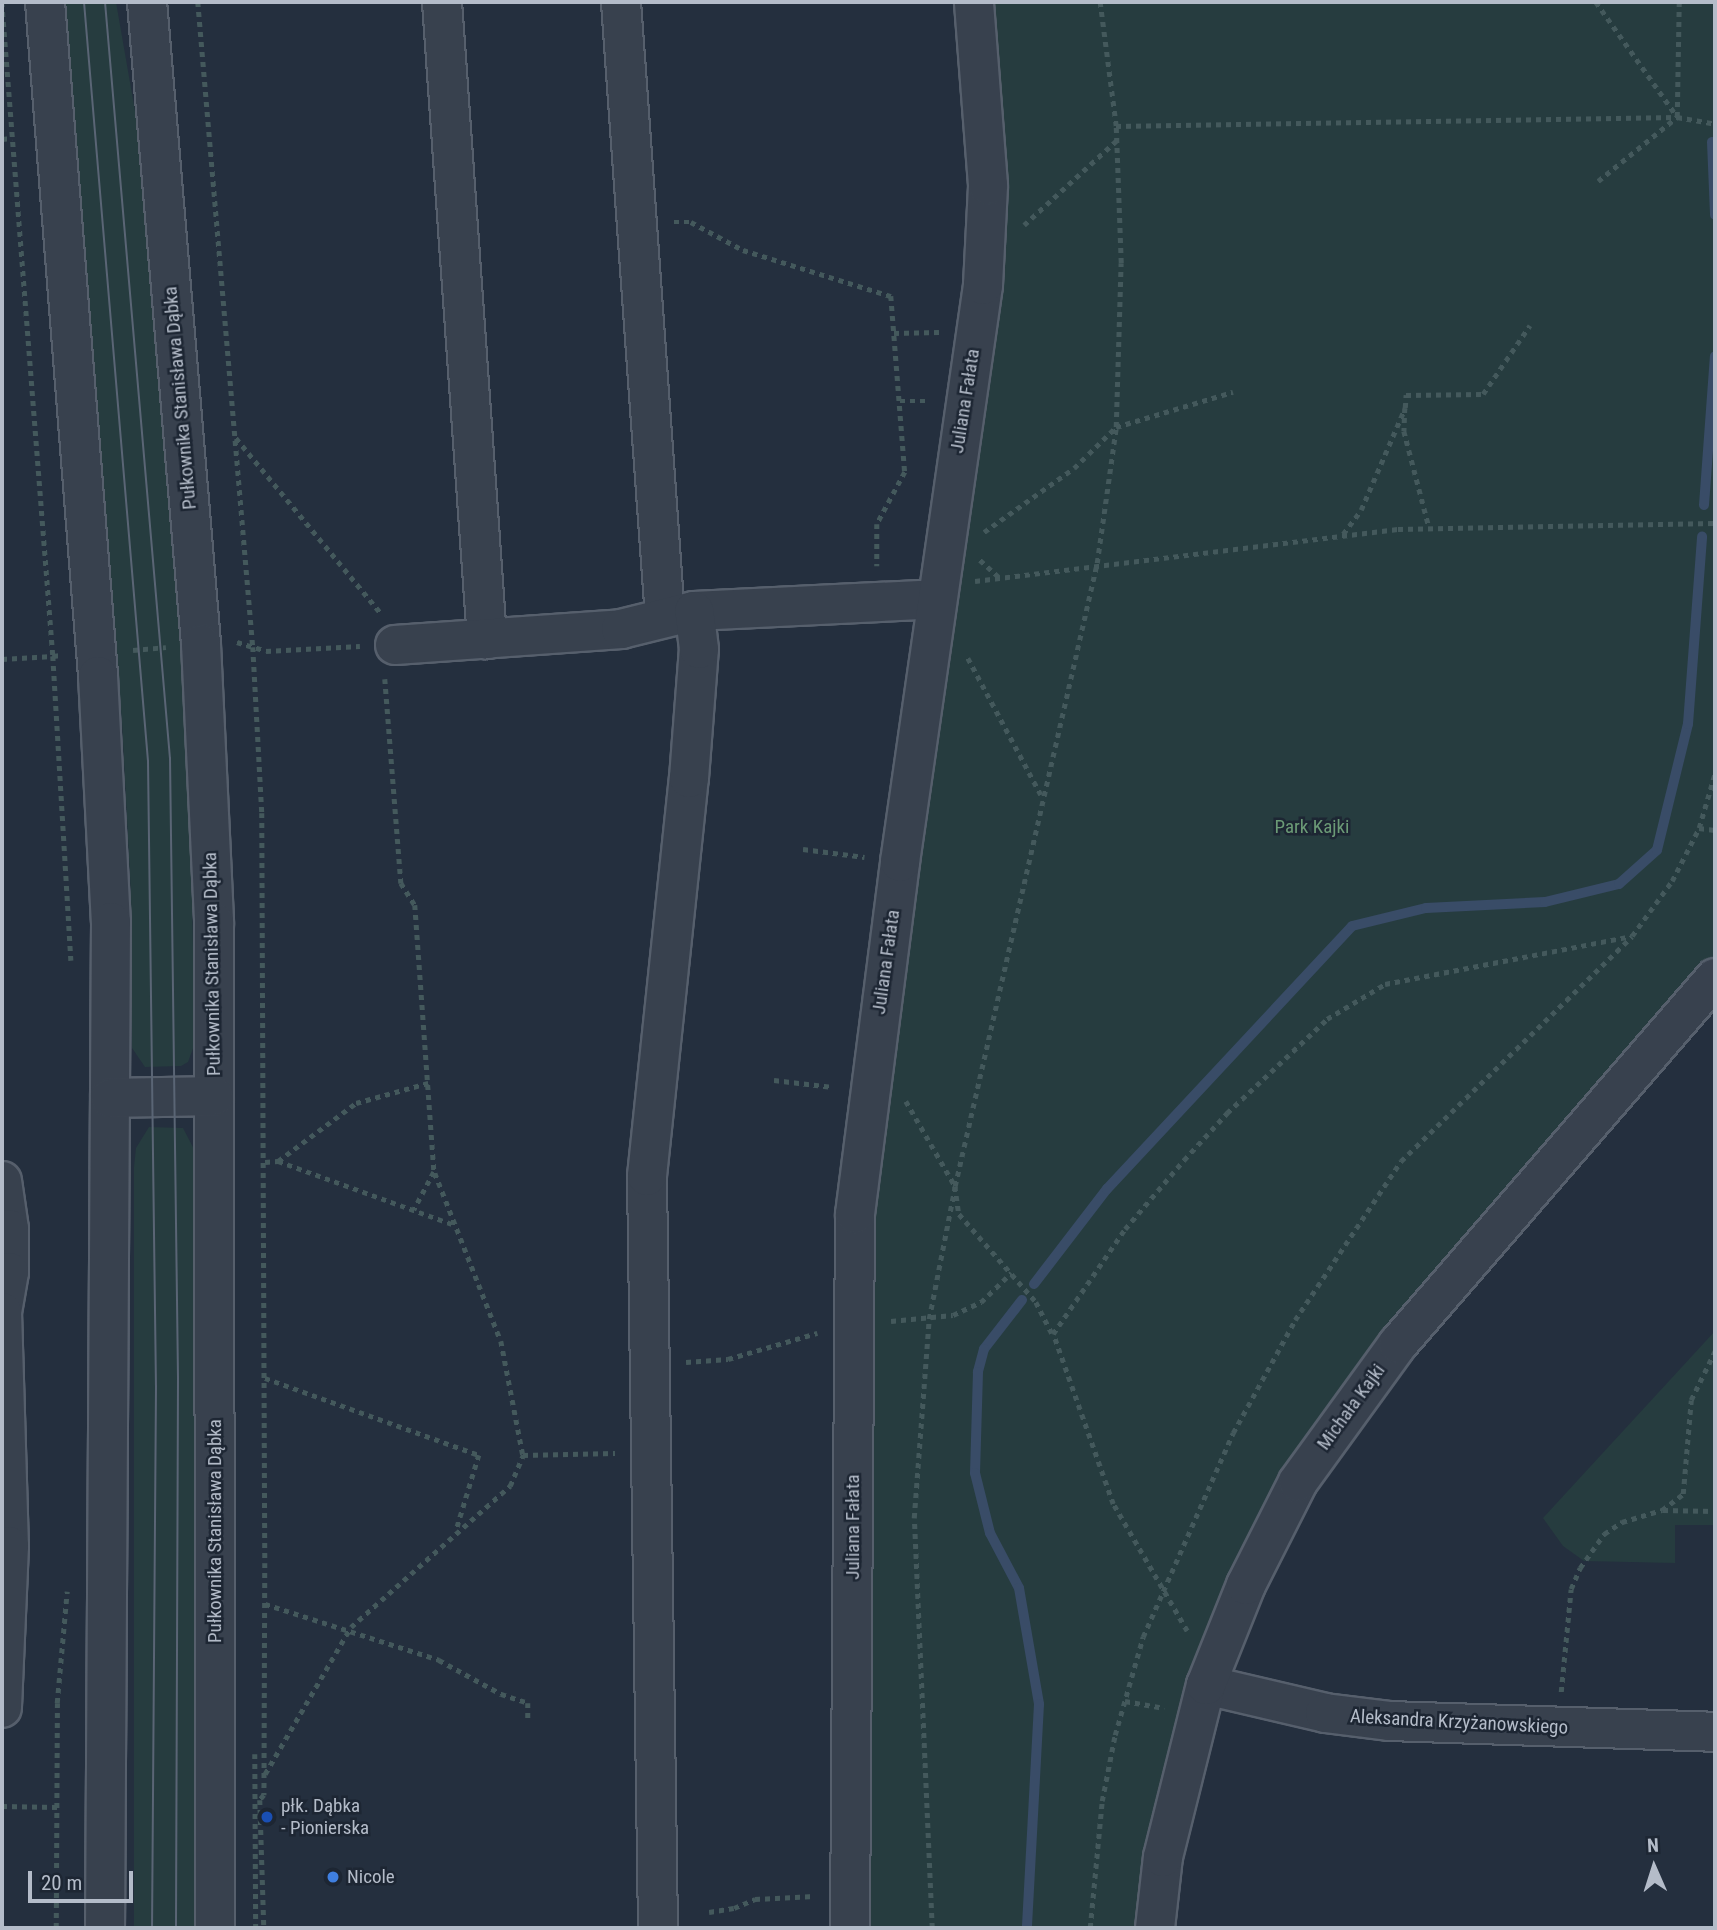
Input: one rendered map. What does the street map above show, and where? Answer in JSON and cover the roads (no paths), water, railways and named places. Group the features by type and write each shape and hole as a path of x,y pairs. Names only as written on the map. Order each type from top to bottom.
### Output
{"street":[{"path":"45,2 72,654 111,922 105,1928"},
{"name":"Pułkownika Stanisława Dąbka","path":"146,2 201,644 214,922 215,1928"},
{"path":"442,2 487,639"},
{"path":"621,2 636,225 680,614 699,649 689,778 647,1176 658,1928"},
{"name":"Juliana Fałata","path":"850,1912 856,1202 868,1090 984,265 988,184 974,2"},
{"path":"389,644 621,629 680,614 936,599"},
{"name":"Michała Kajki","path":"1154,1928 1163,1857 1208,1678 1269,1533 1342,1416 1398,1344 1715,978"},
{"path":"110,1098 214,1096"},
{"path":"2,1181 9,1229 9,1272 2,1312 9,1554 2,1707"},
{"name":"Aleksandra Krzyżanowskiego","path":"1208,1678 1325,1713 1389,1721 1715,1732"}],"waterway":[{"path":"1712,142 1715,215"},
{"path":"1704,505 1715,356"},
{"path":"1034,1284 1107,1189 1352,926 1426,908 1545,902 1619,884 1657,850 1688,724 1702,537"},
{"path":"1022,1300 984,1349 978,1372 975,1473 990,1533 1019,1588 1039,1704 1027,1928"}],"tram line":[{"path":"84,2 148,761 156,1386 152,1928"},
{"path":"105,2 170,758 178,1378 176,1928"}],"place":[{"name":"płk. Dąbka - Pionierska","path":"267,1817"},
{"name":"Nicole","path":"333,1877"}],"park label":[{"name":"Park Kajki","path":"1312,827"}]}
